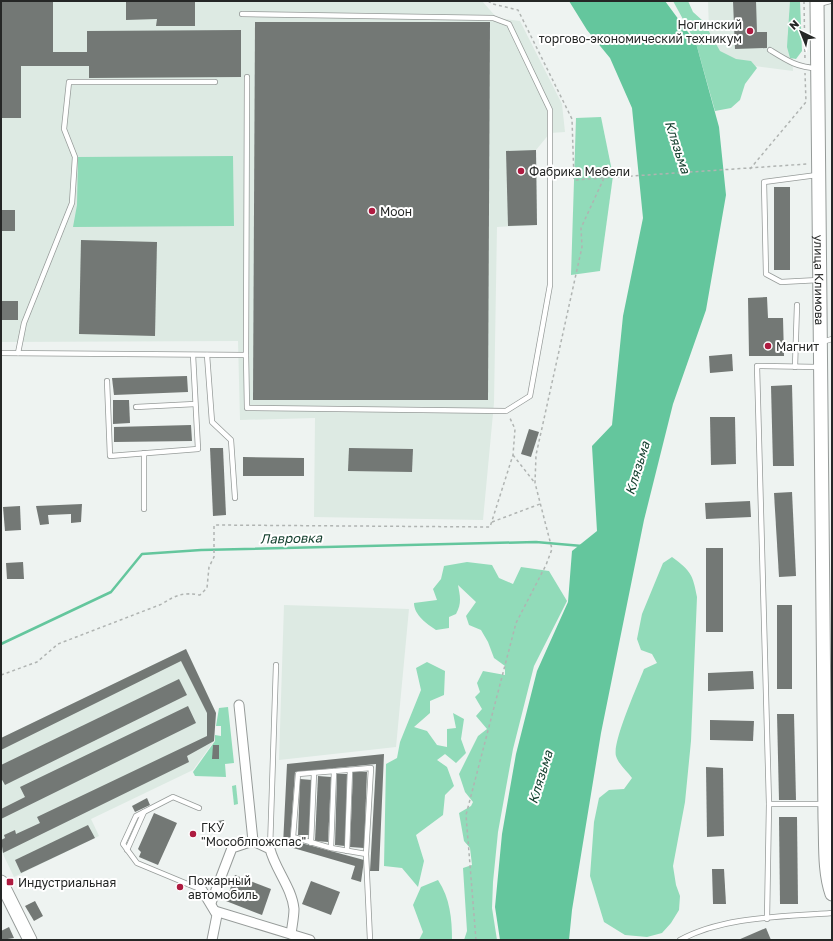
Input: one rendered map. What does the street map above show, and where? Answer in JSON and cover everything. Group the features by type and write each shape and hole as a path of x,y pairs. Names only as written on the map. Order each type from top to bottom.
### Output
{"main road":[{"name":"улица Климова","path":"822,2 812,68 819,169 820,280 826,341 821,367 826,609 825,804 831,887"},
{"path":"1,882 30,940"}],"street":[{"path":"239,705 253,841"},
{"path":"213,907 232,848 253,841 270,849 273,862 290,896 294,910 291,934"},
{"path":"202,890 217,916 212,940"},
{"path":"213,907 310,940"}],"lane":[{"path":"242,14 493,18 509,24 550,110 550,285 530,396 506,411 247,408 247,77"},
{"path":"770,50 793,64 812,68"},
{"path":"18,353 24,323 72,203 75,157 64,129 69,82 215,82"},
{"path":"819,169 764,182 766,274 781,282 820,280"},
{"path":"795,367 797,305"},
{"path":"1,353 246,356"},
{"path":"108,381 110,456 198,449 192,355"},
{"path":"207,355 212,422 231,440 234,498"},
{"path":"767,919 769,804 757,366 821,367"},
{"path":"136,407 195,404"},
{"path":"144,453 144,509"},
{"path":"270,849 276,664"},
{"path":"366,854 331,848 293,838 298,774 371,768 366,854 370,940"},
{"path":"347,851 350,770"},
{"path":"331,848 334,771"},
{"path":"312,843 314,773"},
{"path":"199,808 173,797 144,812 127,850 137,863 202,890"},
{"path":"769,804 825,804"},
{"path":"680,940 708,928 735,922 832,913"}],"path":[{"path":"488,1 493,4 518,10 572,119 574,180 750,169 819,169"},
{"path":"750,169 806,102 812,68 804,1"},
{"path":"476,940 466,815 516,623 546,565 552,549 535,483 536,455 582,247 581,228 604,178"},
{"path":"1,676 37,662 58,644 162,604 173,596 188,592 200,595 207,588 209,567 214,552 214,525 490,527 513,455 515,429 506,411"},
{"path":"513,455 535,483"},
{"path":"492,522 540,504"}],"shaded area":[{"path":"1,1 482,1 497,18 520,21 562,104 565,132 550,133 536,150 537,225 497,227 494,403 483,520 314,517 315,418 240,420 238,341 1,342"},
{"path":"673,1 688,1 693,12 703,21 720,51 736,59 751,61 757,68 745,84 740,100 731,108 715,111 696,43"},
{"name":"Ногинский торгово-экономический техникум","path":"708,1 790,1 793,71 710,60"},
{"path":"790,1 800,1 802,51 796,59 790,58 787,47"},
{"path":"601,117 613,176 600,271 571,275 576,118"},
{"path":"233,156 234,226 73,227 77,205 78,157"},
{"path":"672,557 690,574 694,583 697,597 691,741 685,802 673,866 676,885 680,896 679,910 671,923 662,933 647,937 625,935 604,922 590,876 594,822 599,798 609,790 624,789 632,778 617,759 616,749 631,700 644,669 657,663 652,654 641,650 637,639 642,614 663,563"},
{"path":"467,562 492,565 499,578 513,584 521,567 549,571 567,601 534,666 513,749 498,832 493,882 492,908 497,940 464,940 467,931 463,868 472,865 470,848 464,841 459,813 471,806 473,802 465,792 459,774 478,736 487,729 476,716 482,709 475,697 480,692 477,683 483,671 505,675 505,666 494,658 488,642 481,630 469,625 466,616 476,602 458,585 460,603 456,614 449,617 449,628 436,630 432,628 416,611 414,603 437,600 433,589 441,579 444,566"},
{"path":"284,605 409,609 396,747 279,760"},
{"path":"186,649 216,713 214,741 193,770 91,819 99,836 14,877 1,850 1,738"},
{"path":"427,662 445,671 444,695 430,701 430,713 414,727 427,731 437,745 447,747 447,729 456,728 453,713 464,719 461,739 466,753 456,763 445,754 437,760 447,767 454,786 445,795 443,815 416,835 424,861 418,887 402,868 384,866 386,764 397,758 400,742 421,690 416,668"},
{"path":"228,707 234,763 225,764 226,777 195,776 193,772 215,741 215,735 221,736 221,726 216,726 219,708"},
{"path":"236,785 238,804 234,805 232,786"},
{"path":"438,880 448,901 450,909 452,940 419,940 423,932 413,905 421,887"}],"water":[{"name":"Клязьма","path":"569,1 665,1 696,43 719,127 726,195 706,310 673,404 644,520 601,733 572,910 569,940 500,940 495,907 502,834 516,754 537,671 568,602 572,551 597,531 592,446 612,425 623,316 643,218 632,108 610,58 587,30"}],"building":[{"path":"1,1 53,1 53,52 87,52 87,31 241,30 241,77 89,78 89,66 21,66 21,118 1,118"},
{"path":"126,1 195,1 195,26 156,26 157,19 126,20"},
{"path":"733,1 756,1 757,32 767,32 767,48 735,49"},
{"name":"Моон","path":"255,22 490,22 488,400 253,400"},
{"name":"Фабрика Мебели","path":"536,150 537,225 508,226 506,151"},
{"path":"774,187 790,187 790,270 774,270"},
{"path":"1,210 15,210 15,231 1,231"},
{"path":"81,240 157,242 155,336 79,334"},
{"path":"767,297 768,318 783,318 784,356 749,356 748,298"},
{"path":"1,301 18,301 18,320 1,320"},
{"path":"732,354 733,371 710,373 709,356"},
{"path":"187,376 188,392 114,395 112,378"},
{"path":"792,385 794,466 773,466 771,386"},
{"path":"113,400 129,400 130,423 113,424"},
{"path":"710,417 735,417 736,464 711,465"},
{"path":"191,425 192,441 114,442 114,427"},
{"path":"529,429 539,432 531,457 521,454"},
{"path":"210,448 223,448 226,515 213,516"},
{"path":"349,448 413,449 412,472 348,471"},
{"path":"243,457 304,458 304,476 243,476"},
{"path":"792,492 796,576 779,577 774,493"},
{"path":"750,501 751,517 706,519 705,503"},
{"path":"82,504 81,522 71,523 71,514 48,515 49,524 40,525 36,506"},
{"path":"20,506 21,530 5,531 3,507"},
{"path":"706,548 723,548 723,632 706,632"},
{"path":"23,562 24,579 7,579 6,563"},
{"path":"777,605 792,605 792,689 777,689"},
{"path":"186,649 216,713 214,741 187,756 189,762 3,853 1,840 5,838 4,835 15,830 16,834 40,823 37,817 207,736 207,713 181,661 1,750 1,738"},
{"path":"753,671 754,689 708,691 708,673"},
{"path":"179,679 187,695 5,785 1,778 1,765"},
{"path":"188,706 196,723 1,819 1,809 25,797 20,787"},
{"path":"777,714 794,714 796,800 779,800"},
{"path":"710,720 754,721 753,741 710,740"},
{"path":"213,745 219,745 219,759 212,759"},
{"path":"384,754 379,871 370,871 376,764 295,772 290,840 364,860 361,882 351,879 355,866 283,845 287,764"},
{"path":"706,767 723,768 724,836 707,837"},
{"path":"353,772 367,772 364,848 350,847"},
{"path":"337,774 347,774 345,846 335,845"},
{"path":"318,776 331,777 328,842 315,841"},
{"path":"300,779 312,780 309,835 298,835"},
{"path":"147,798 150,805 135,812 132,806"},
{"path":"154,813 177,823 158,865 139,857 141,852 138,849"},
{"path":"779,817 797,817 798,904 780,904"},
{"path":"224,820 225,825 217,825 217,821"},
{"path":"88,825 95,838 21,873 15,860"},
{"path":"712,869 724,869 726,904 713,904"},
{"path":"235,875 271,889 262,915 226,901"},
{"path":"311,881 340,892 331,915 302,904"},
{"path":"35,901 43,916 34,921 25,906"},
{"path":"9,927 14,938 1,940 1,931"},
{"path":"766,928 771,940 738,940"}],"waterway":[{"name":"Лавровка","path":"1,644 111,592 142,554 201,550 536,542 582,546"}],"place":[{"name":"Ногинский торгово-экономический техникум","path":"750,31"},
{"name":"Фабрика Мебели","path":"521,171"},
{"name":"Моон","path":"372,211"},
{"name":"Магнит","path":"768,346"},
{"name":"ГКУ \"Мособлпожспас\"","path":"193,834"},
{"name":"Индустриальная","path":"10,882"},
{"name":"Пожарный автомобиль","path":"180,887"}]}
